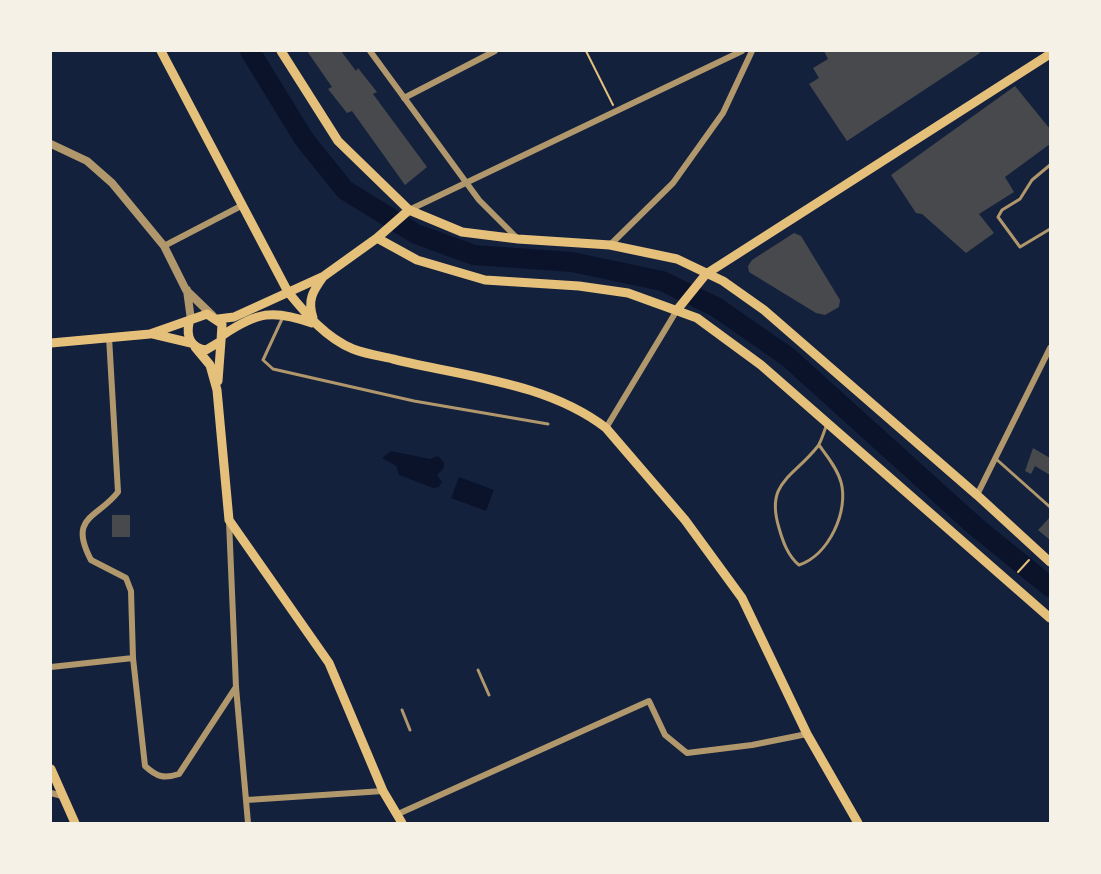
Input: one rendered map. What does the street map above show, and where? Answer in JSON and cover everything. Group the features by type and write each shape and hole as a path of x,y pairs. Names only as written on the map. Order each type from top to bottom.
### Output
{"main road":[{"path":"160,51 288,292 314,324"},
{"path":"281,51 338,141 406,213 462,232 518,239 610,245 677,260 704,276 723,281 764,310 977,495 1050,562"},
{"path":"679,307 704,276 1050,54"},
{"path":"51,343 150,334 202,315 234,317 324,276 406,213"},
{"path":"380,235 417,260 485,280 579,286 628,293 679,307 761,365 1050,618"},
{"path":"314,324 310,300 324,276"},
{"path":"150,334 212,348 246,319 260,315 284,315 314,324 352,349 521,388 560,400 590,415 606,428 685,520 742,598 807,734 858,823"},
{"path":"216,317 222,338 217,390"},
{"path":"190,321 193,345 210,365 217,390 229,520 329,663 383,791 400,818"},
{"path":"51,769 62,796 75,818 75,823"}],"street":[{"path":"370,51 479,200 518,239"},
{"path":"404,98 495,51"},
{"path":"406,213 742,51"},
{"path":"610,245 673,183 723,113 752,51"},
{"path":"51,144 87,161 128,200 164,246 186,290 190,321"},
{"path":"164,246 241,206"},
{"path":"186,290 216,317"},
{"path":"606,428 679,307"},
{"path":"108,337 118,492 108,505 92,513 84,524 83,540 91,560 126,578 131,591 133,658 145,766 154,775 166,779 179,774 236,687"},
{"path":"977,495 1050,348"},
{"path":"229,520 236,687 248,823"},
{"path":"51,667 133,658"},
{"path":"400,818 650,701 665,735 687,753 752,745 807,734"},
{"path":"247,800 383,791"},
{"path":"51,793 62,796"}],"lane":[{"path":"1050,165 1032,180 1020,199 998,214 1020,247 1050,230"},
{"path":"284,315 263,360 273,369 414,401 548,424"},
{"path":"819,445 842,485 841,504 831,537 810,561 800,565 789,554 781,537 773,511 774,497 779,486 819,445 827,423"},
{"path":"995,458 1050,507"},
{"path":"478,670 489,695"},
{"path":"402,710 410,730"}],"path":[{"path":"586,51 616,112"},
{"path":"1018,573 1029,560"}],"water":[{"path":"391,451 430,459 438,456 444,462 444,468 437,475 442,482 439,487 433,488 399,475 396,466 382,458"},
{"path":"459,477 494,490 486,511 451,498"}],"building":[{"path":"307,51 341,51 356,71 358,68 377,92 373,94 427,167 405,185 352,111 347,113 328,89 332,87"},
{"path":"824,51 979,51 980,53 847,141 809,84 819,78 813,68 828,59"},
{"path":"1015,86 1050,129 1050,144 1005,177 1014,192 979,214 994,233 966,253 922,214 916,213 891,175"},
{"path":"794,233 801,236 840,300 839,307 825,315 816,313 749,272 748,266 752,260"},
{"path":"1033,448 1050,458 1050,475 1035,466 1031,474 1025,471"},
{"path":"112,515 130,515 130,537 112,537"},
{"path":"1050,517 1050,540 1038,530"}],"waterway":[{"path":"250,51 304,139 345,190 416,234 474,255 572,262 662,281 716,307 788,357 975,526 1050,587"}]}
